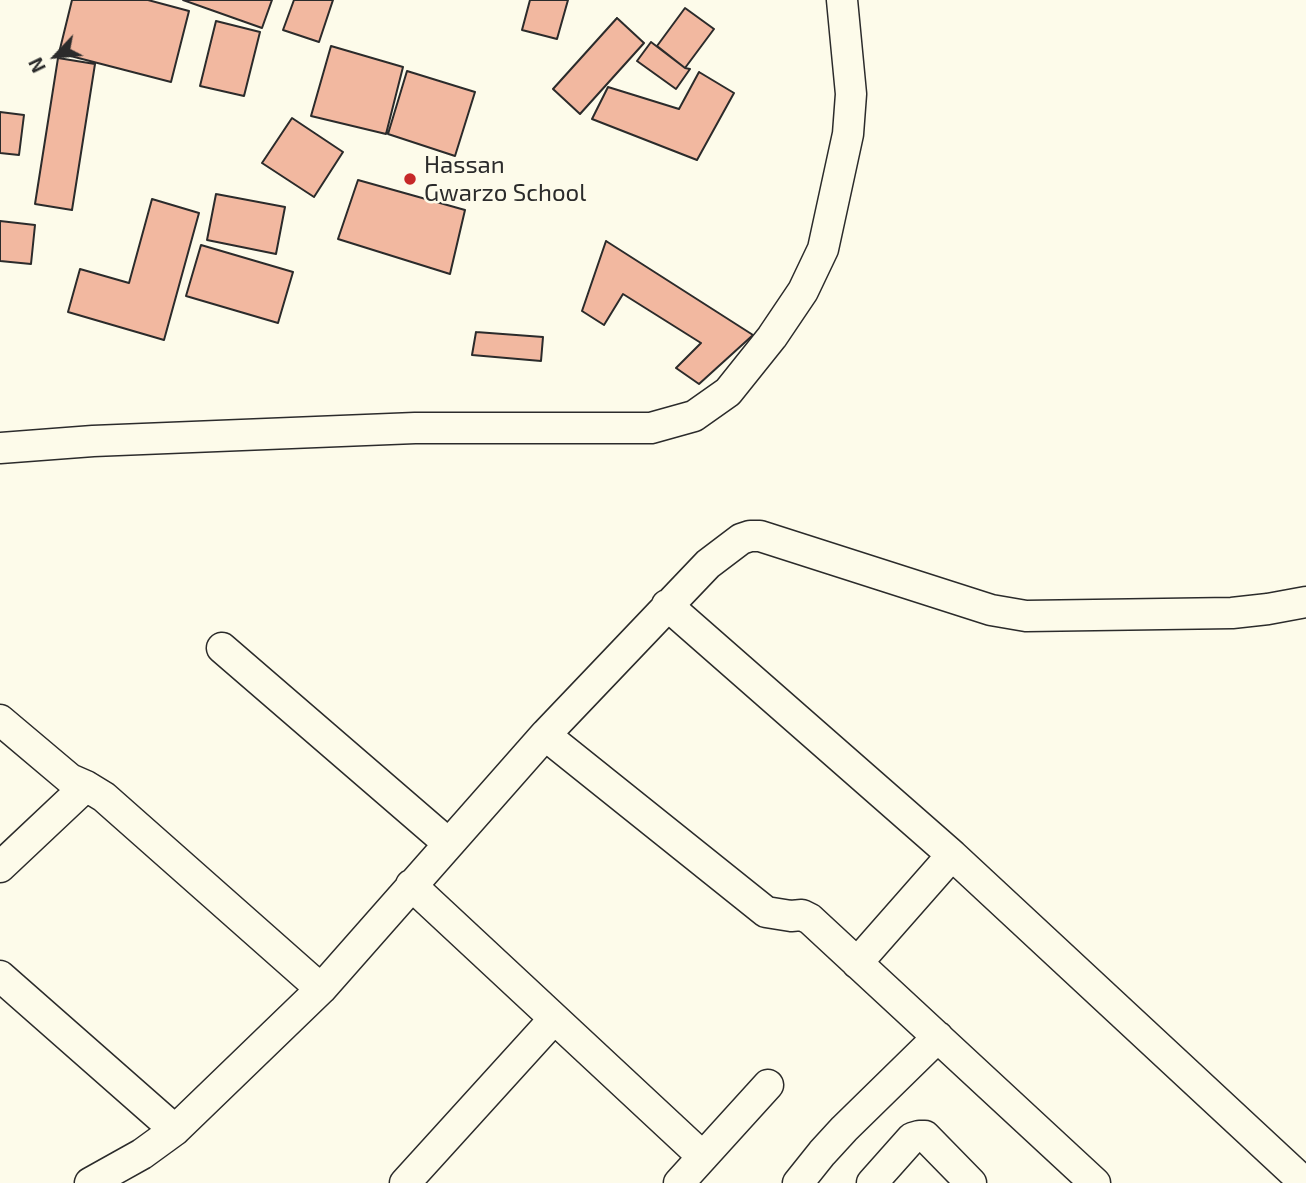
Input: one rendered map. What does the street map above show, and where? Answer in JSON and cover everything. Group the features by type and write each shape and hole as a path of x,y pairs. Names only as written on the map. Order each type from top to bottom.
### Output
{"street":[{"path":"0,448 415,428 651,428 694,416 728,392 772,337 803,291 823,249 849,121 851,94 842,0"},
{"path":"90,1183 142,1154 176,1130 321,989 545,735 708,564 741,539 760,536 991,610 1026,616 1232,613 1306,601"},
{"path":"667,605 952,855 1305,1183"},
{"path":"222,648 449,844"},
{"path":"0,720 70,779 104,797 321,989"},
{"path":"545,735 766,912 806,917 1095,1183"},
{"path":"0,867 86,786"},
{"path":"858,963 952,855"},
{"path":"411,885 702,1156"},
{"path":"0,976 176,1130"},
{"path":"405,1183 554,1019"},
{"path":"798,1183 844,1129 938,1037"},
{"path":"678,1183 768,1085"},
{"path":"872,1183 912,1138 919,1136 925,1136 971,1183"}],"building":[{"path":"72,0 148,0 189,11 171,82 59,53"},
{"path":"183,0 272,0 262,28"},
{"path":"294,0 333,0 319,42 283,30"},
{"path":"530,0 568,0 557,39 522,30"},
{"path":"685,8 714,29 685,68 657,46"},
{"path":"617,18 644,43 580,114 553,89"},
{"path":"216,21 260,32 244,96 200,86"},
{"path":"651,42 690,69 676,89 637,61"},
{"path":"331,46 403,67 386,134 311,116"},
{"path":"58,58 95,64 72,210 35,204"},
{"path":"407,71 475,92 455,156 388,134"},
{"path":"699,72 734,93 697,160 592,119 608,87 679,109"},
{"path":"0,112 24,115 19,155 0,153"},
{"path":"292,118 343,152 314,197 262,163"},
{"path":"358,180 465,210 450,274 338,239"},
{"path":"216,194 285,207 276,254 207,240"},
{"path":"152,199 199,213 164,340 68,312 80,269 129,283"},
{"path":"0,221 35,225 31,264 0,261"},
{"path":"606,241 753,335 699,384 676,368 701,343 623,294 604,325 582,311"},
{"path":"201,245 293,272 278,323 186,296"},
{"path":"476,332 543,337 541,361 472,355"}],"place":[{"name":"Hassan Gwarzo School","path":"410,179"}]}
